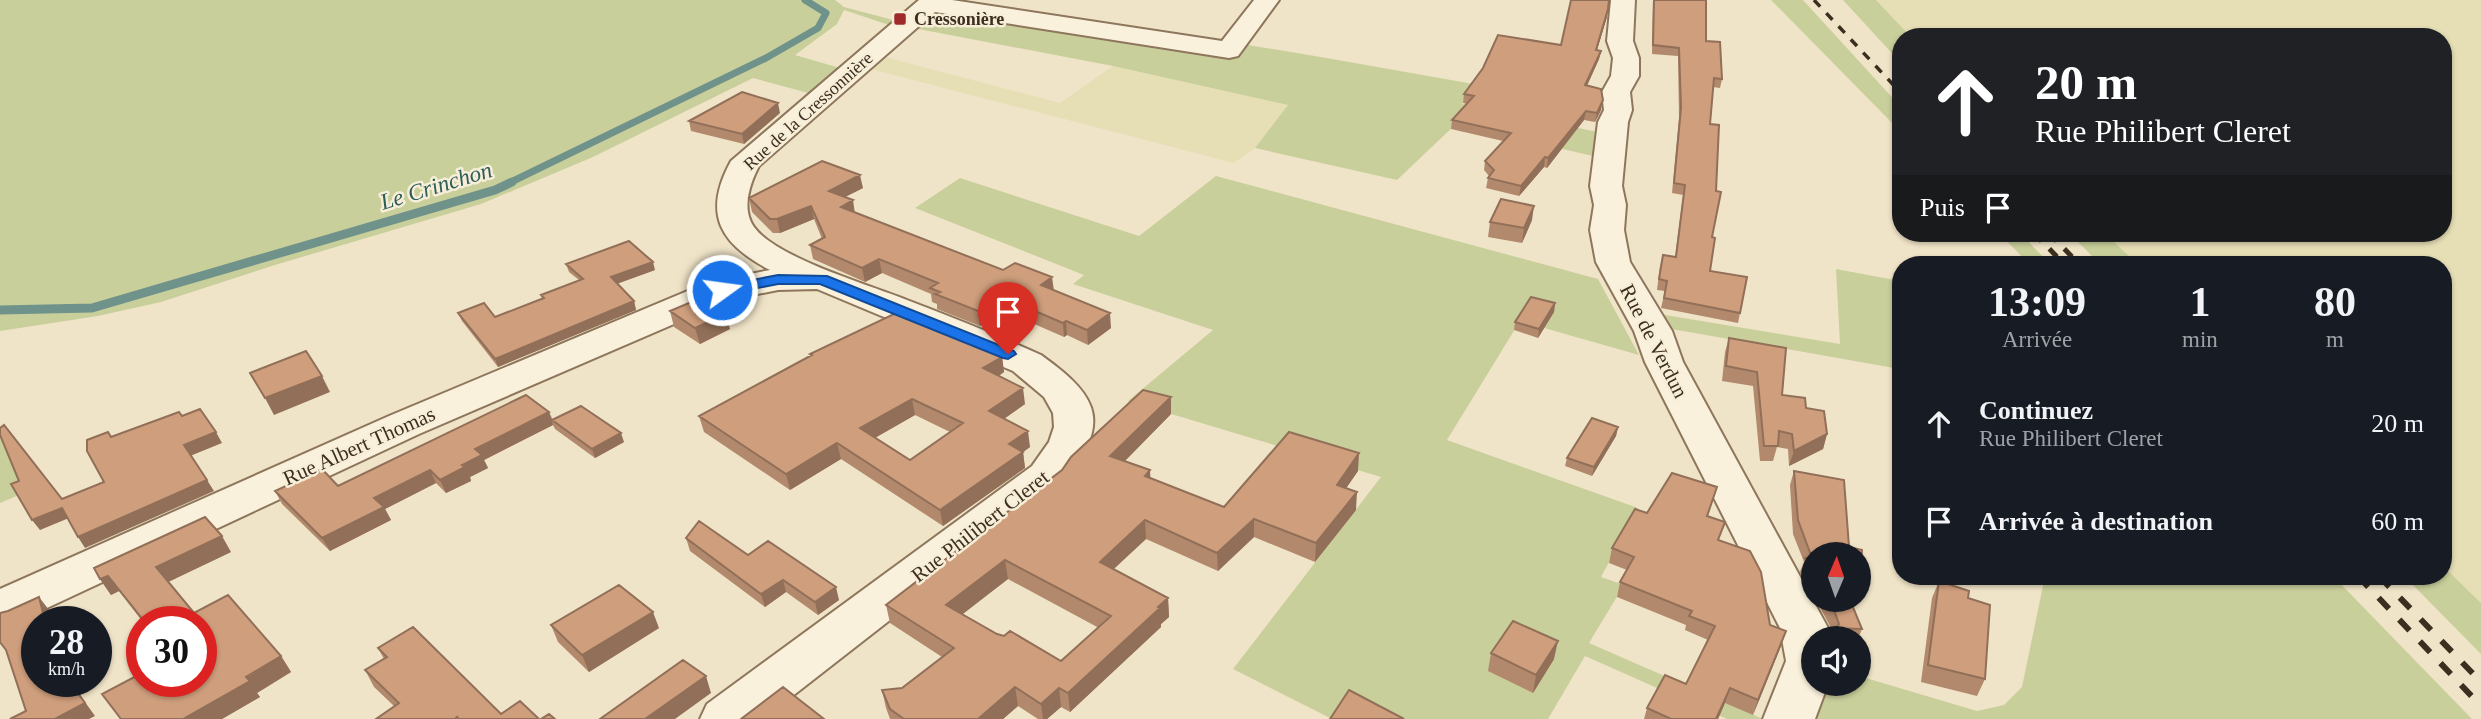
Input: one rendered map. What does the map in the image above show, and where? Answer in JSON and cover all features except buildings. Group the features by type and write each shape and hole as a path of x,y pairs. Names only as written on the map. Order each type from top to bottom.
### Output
{"street":[{"path":"932,2 1229,50 1267,0"},
{"name":"Rue de Verdun","path":"1623,0 1620,41 1626,58 1625,76 1616,92 1618,110 1606,186 1610,205 1607,230 1613,262 1653,331 1664,362 1804,628 1811,661 1789,719"},
{"name":"Rue de la Cressonnière","path":"750,243 732,214 731,193 746,161 932,2"},
{"path":"722,290 735,274 750,243"},
{"name":"Rue Philibert Cleret","path":"726,719 1047,476 1062,459 1074,434 1071,405 1055,382 1027,363 822,279 750,243"},
{"name":"Rue Albert Thomas","path":"0,609 404,425 722,290 778,279 822,279"}],"shaded area":[{"path":"1876,0 2481,0 2481,603 2452,575 2452,256 2129,256 2114,242 2452,242 2452,28 1902,28"},
{"path":"881,56 1060,103 1113,66 1288,105 1255,148 1234,163 859,66"}],"green space":[{"path":"0,0 835,0 844,7 897,21 892,26 844,10 837,24 795,55 840,68 812,94 753,78 593,157 481,204 161,302 98,316 0,331"},
{"path":"1771,0 1803,0 1892,97 1892,123"},
{"path":"1843,0 1876,0 1902,28 1892,28 1892,53"},
{"path":"937,6 1141,29 1479,85 1462,104 1612,135 1610,160 1456,124 1397,180 1255,148 1288,105 1113,66 913,28"},
{"path":"1216,176 1598,279 1639,355 1520,321 1447,440 1638,508 1601,577 1624,585 1589,643 1763,719 1727,719 1585,656 1548,719 1332,719 1233,669 1381,477 1128,401 1213,330 1073,284 1084,275 915,208 960,178 1139,236"},
{"path":"2008,242 2029,242 2042,256 2021,256"},
{"path":"2078,242 2114,242 2129,256 2092,256"},
{"path":"1836,269 1892,280 1892,368 1666,328 1659,314 1840,344"},
{"path":"0,431 26,492 0,503"},
{"path":"2452,575 2481,603 2481,654 2413,585 2452,585"},
{"path":"2043,585 2342,585 2472,719 1802,719 1809,696 1871,696 1871,680 1977,711 2004,705 2022,687"}],"waterway":[{"name":"Le Crinchon","path":"509,183 766,58 818,28 826,13 805,0"},
{"name":"Le Crinchon","path":"0,310 92,308 495,190 512,182"}],"railway":[{"path":"1814,0 1892,83"},
{"path":"2043,242 2056,256"},
{"path":"2058,242 2071,256"},
{"path":"2367,585 2481,706"},
{"path":"2388,585 2481,682"}],"place":[{"name":"Cressonière","path":"900,19"}],"route":[{"path":"722,290 778,279 822,279 1008,354"}]}
